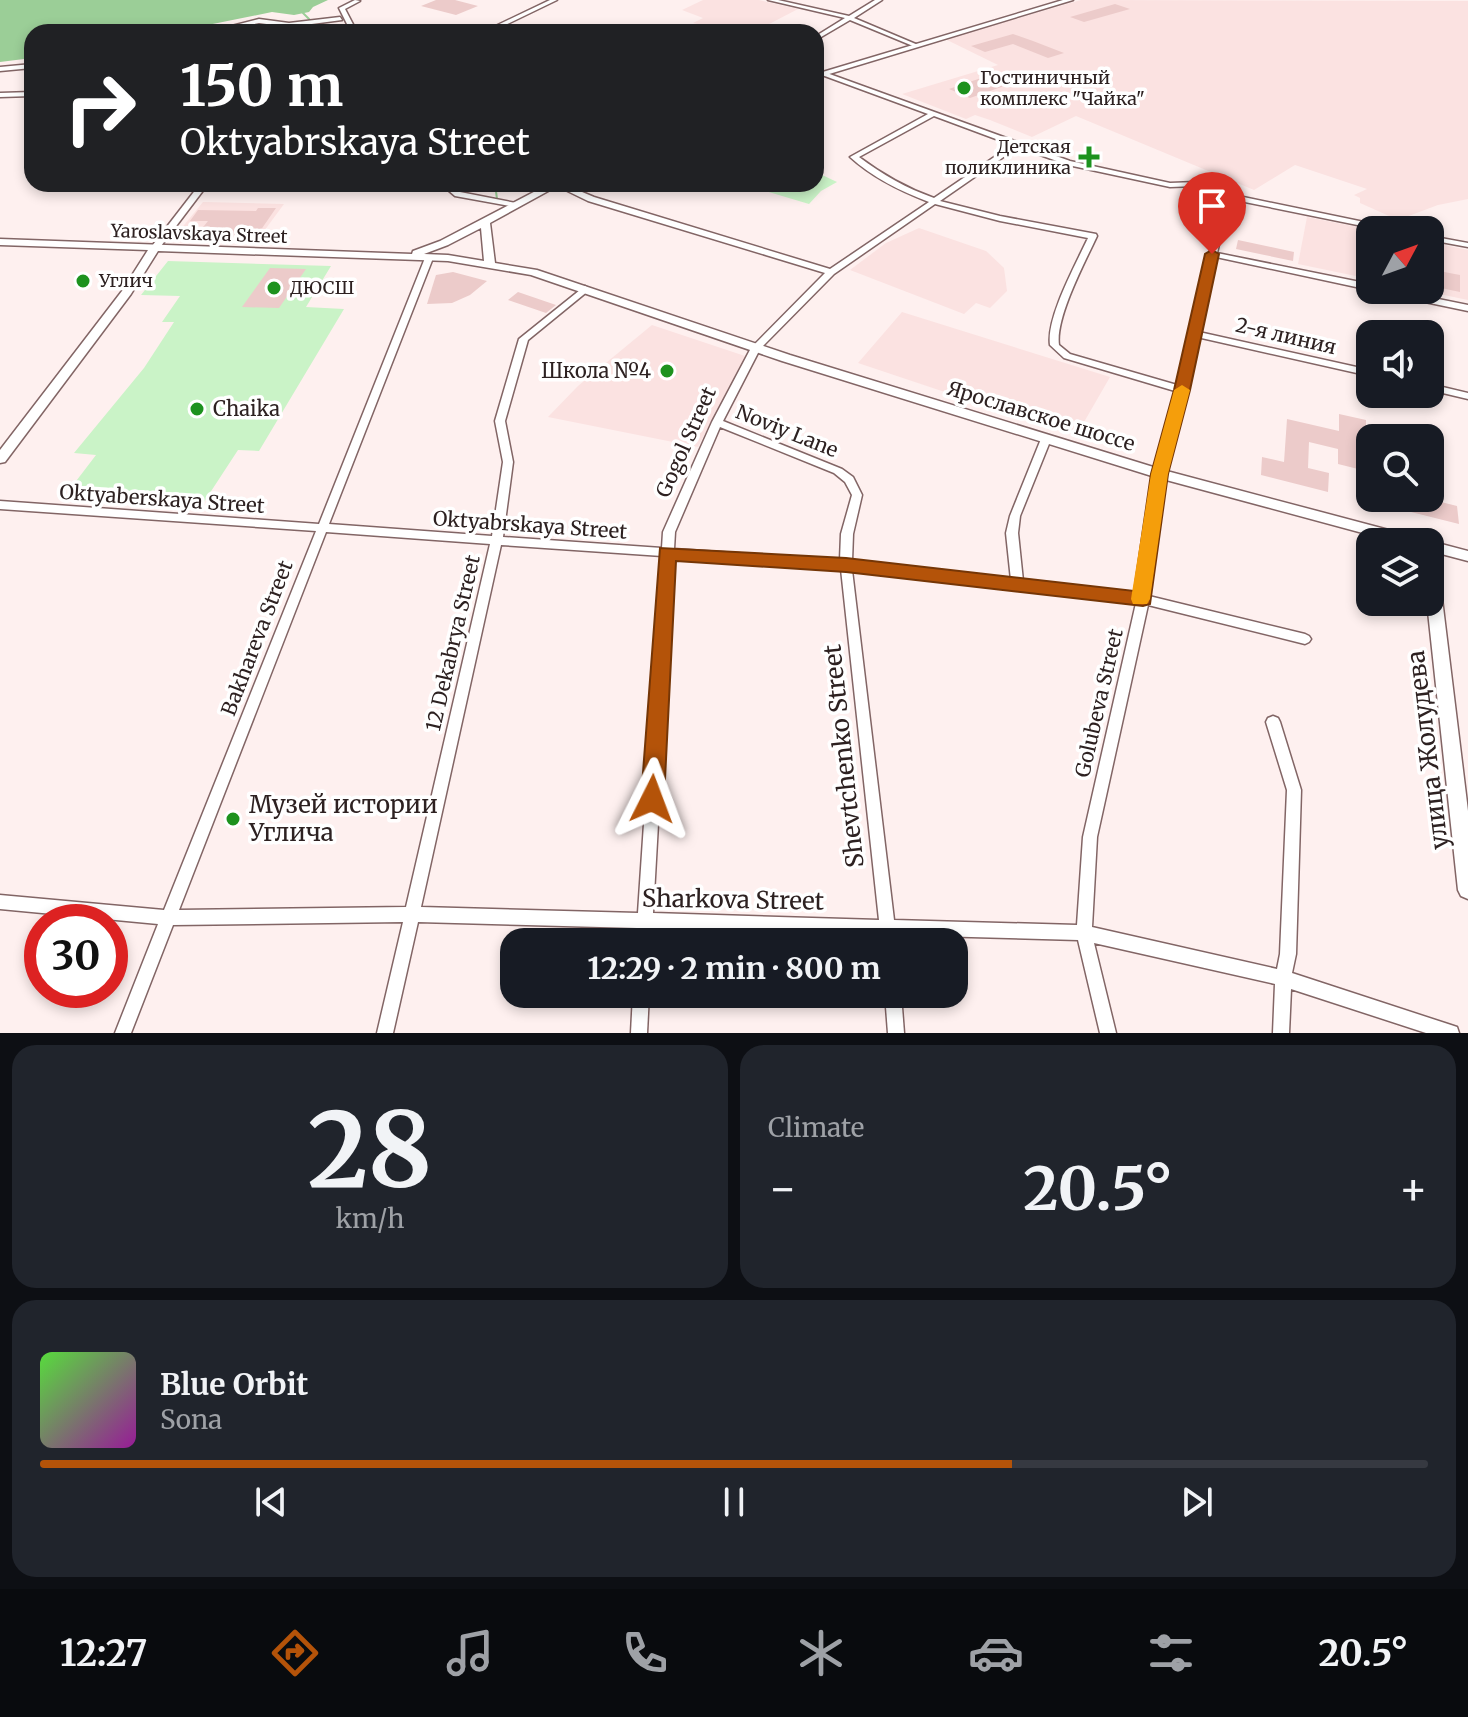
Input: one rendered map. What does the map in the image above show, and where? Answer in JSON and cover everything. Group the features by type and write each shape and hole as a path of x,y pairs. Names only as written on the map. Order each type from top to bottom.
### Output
{"main road":[{"path":"824,74 1070,0"},
{"path":"397,257 434,247 541,192"},
{"path":"485,221 490,264"},
{"name":"Yaroslavskaya Street","path":"0,242 429,258 533,272 585,289"},
{"path":"0,459 127,292 155,248"},
{"name":"Ярославское шоссе","path":"585,289 756,348 1046,439 1160,474 1362,528"},
{"path":"1444,550 1468,556"},
{"name":"улица Жолудева","path":"1437,616 1468,890"}],"street":[{"path":"502,24 554,0"},
{"path":"771,0 850,18 915,45"},
{"path":"824,33 879,0"},
{"path":"350,24 342,8 357,1"},
{"path":"248,24 261,21 300,24 340,19"},
{"path":"0,70 24,67"},
{"path":"824,76 1075,165 1170,185 1197,184 1227,196 1356,222"},
{"path":"0,95 24,94"},
{"path":"933,114 854,157 879,176 935,201 1093,236 1058,317 1053,337 1056,348 1067,356 1182,390"},
{"name":"Gogol Street","path":"645,928 669,532 717,422 756,348 831,272 1017,145"},
{"path":"155,248 198,192"},
{"path":"455,192 516,205"},
{"path":"575,192 831,272"},
{"name":"Golubeva Street","path":"1108,1033 1084,933 1090,837 1143,599 1160,474 1227,196"},
{"path":"1444,241 1468,245"},
{"path":"1212,254 1356,284"},
{"name":"Bakhareva Street","path":"123,1033 429,258"},
{"name":"12 Dekabrya Street","path":"385,1033 497,539 508,462 500,421 524,339 585,289"},
{"path":"1444,303 1468,308"},
{"name":"2-я линия","path":"1194,334 1356,370"},
{"path":"1444,390 1468,396"},
{"name":"Noviy Lane","path":"717,422 828,466 849,480 857,495 847,534 846,565"},
{"path":"1017,583 1012,533 1015,516 1046,439"},
{"name":"Oktyaberskaya Street","path":"0,505 321,529"},
{"name":"Oktyabrskaya Street","path":"321,529 846,565 1017,583 1143,599 1305,639"},
{"name":"Shevtchenko Street","path":"846,565 887,928"},
{"path":"1273,722 1294,790 1288,954 1283,978 1281,1033"},
{"name":"Sharkova Street","path":"0,902 170,918 414,914 746,928"},
{"name":"Sharkova Street","path":"968,934 1084,933 1283,978 1451,1033"},
{"path":"639,1033 640,1008"},
{"path":"894,1008 896,1033"}],"shaded area":[{"path":"0,0 328,0 309,12 294,15 272,12 213,24 24,24 24,59 0,62"},
{"path":"703,0 759,0 798,9 769,24 697,24 693,23 703,18 682,10"},
{"path":"1081,0 1468,1 1468,199 1438,205 1409,216 1389,216 1360,203 1360,198 1354,195 1367,189 1295,165 1254,190 1076,116 1032,137 975,115 966,119 902,94 998,65 945,39"},
{"path":"824,176 837,182 824,189"},
{"path":"769,192 820,192 809,204"},
{"path":"203,202 284,204 256,242 171,241"},
{"path":"1307,217 1356,227 1356,276 1298,264"},
{"path":"919,228 986,251 1004,268 1007,291 990,308 976,303 964,314 850,270 886,243"},
{"path":"1444,245 1468,250 1468,300 1444,295"},
{"name":"Chaika","path":"168,261 331,266 306,307 344,309 259,451 238,450 204,502 67,493 96,455 74,453 144,368 174,322 162,322 180,296 141,295"},
{"path":"902,312 1110,377 1076,436 858,363"},
{"name":"Школа №4","path":"652,325 745,356 698,447 548,417 578,386"}],"building":[{"path":"436,0 455,0 478,6 456,15 421,6"},
{"path":"1115,4 1130,9 1084,22 1070,17"},
{"path":"1013,34 1064,53 1048,58 1013,44 985,52 971,46"},
{"name":"Гостиничный комплекс \"Чайка\"","path":"984,77 1007,85 970,98 949,89"},
{"path":"258,208 276,208 256,237 196,236 208,221 190,221 198,210 256,211"},
{"path":"1238,240 1294,252 1293,261 1236,249"},
{"name":"ДЮСШ","path":"270,268 306,269 279,308 242,307"},
{"path":"453,272 487,281 470,295 452,303 427,304 436,275"},
{"path":"1444,272 1460,275 1460,292 1444,289"},
{"path":"518,292 556,305 546,313 508,300"},
{"path":"1339,414 1366,420 1366,424 1356,424 1356,468 1338,464 1338,449 1309,442 1308,468 1329,473 1328,492 1261,475 1262,457 1284,462 1287,419 1339,431"},
{"path":"1444,503 1457,506 1459,524 1411,512 1444,512"}],"waterway":[{"path":"303,13 314,24"},
{"path":"496,192 497,199"}],"slow traffic":[{"path":"1140,599 1143,599 1160,474 1182,390"}],"place":[{"name":"Гостиничный комплекс \"Чайка\"","path":"964,88"},
{"name":"Детская поликлиника","path":"1089,157"},
{"name":"Углич","path":"83,281"},
{"name":"ДЮСШ","path":"274,288"},
{"name":"Школа №4","path":"667,371"},
{"name":"Chaika","path":"197,409"},
{"name":"Музей истории Углича","path":"233,819"}],"route":[{"path":"652,799 667,553 846,565 1143,599 1160,474 1212,254"}]}
